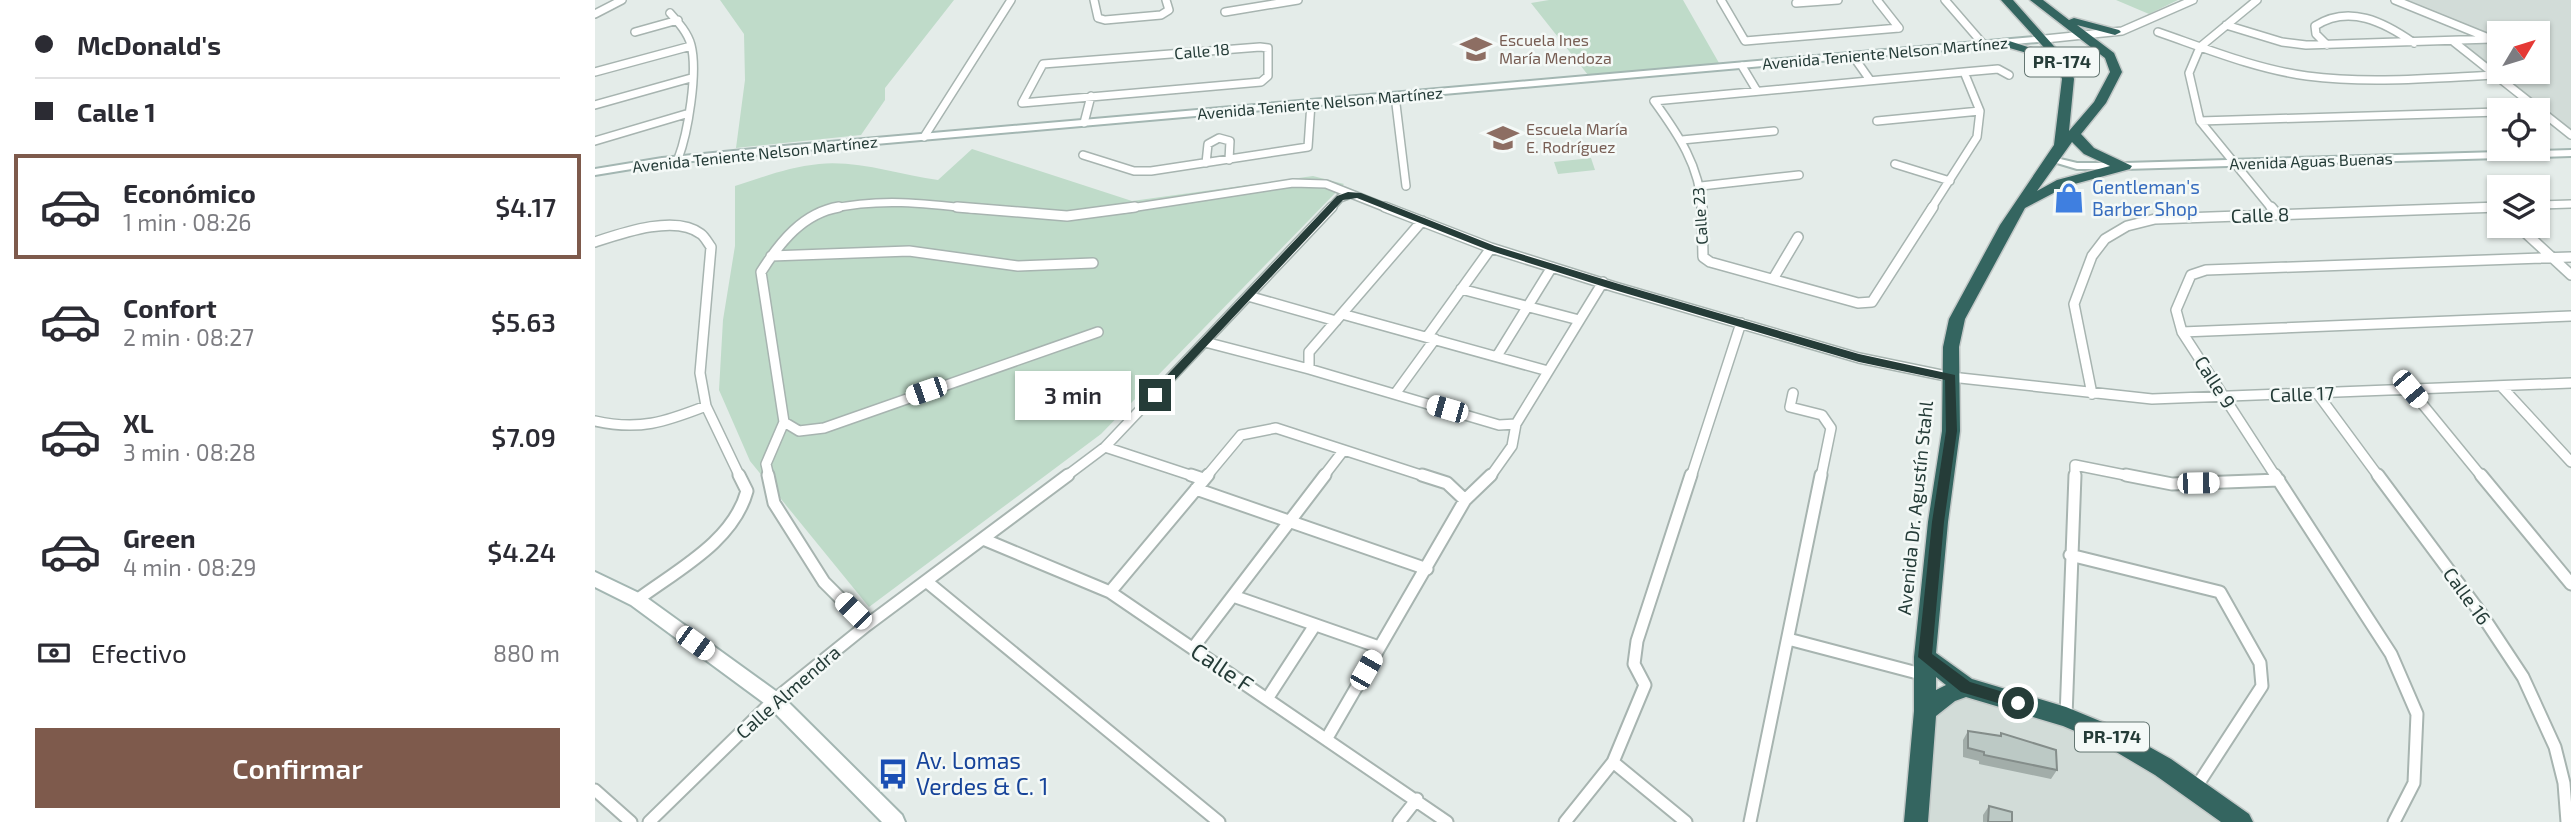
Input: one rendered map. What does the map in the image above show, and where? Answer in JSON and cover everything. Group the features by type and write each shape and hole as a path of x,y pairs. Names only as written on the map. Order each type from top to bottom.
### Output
{"highway":[{"name":"Avenida Dr. Agustín Stahl","path":"2007,0 2045,39 2063,63 2068,79 2061,145"},
{"name":"PR-174","path":"2036,0 2110,56"},
{"path":"2057,15 2119,32 2110,56"},
{"path":"2003,43 2050,56 2063,63"},
{"name":"Avenida Dr. Agustín Stahl","path":"1916,822 1925,711 1925,666 1938,522 1951,431 1951,347 1957,319 2019,206 2061,145 2100,103 2116,72 2110,56"},
{"path":"2067,95 2075,112 2088,117"},
{"path":"2074,134 2079,143 2089,151 2102,159 2125,166"},
{"path":"2019,206 2062,183 2125,166"},
{"name":"PR-174","path":"1925,666 1966,687 2066,717 2104,733 2195,789 2241,822"},
{"path":"1925,711 1947,694 1966,687"}],"street":[{"path":"595,14 622,0"},
{"path":"924,137 1011,0"},
{"path":"1094,0 1098,18 1105,20 1161,15 1169,10 1166,0"},
{"path":"1238,0 1242,9"},
{"path":"1225,12 1298,0"},
{"path":"1721,0 1745,41 1899,28 1877,0"},
{"path":"1797,3 1838,0"},
{"path":"1945,0 1984,45"},
{"path":"2045,39 2119,32 2193,0"},
{"path":"2257,0 2200,47 2189,73 2200,121 2277,214"},
{"path":"2225,24 2282,42 2327,45 2491,39 2395,0"},
{"path":"670,13 678,20 691,46 691,78 678,159"},
{"path":"2327,45 2316,34 2315,26 2325,18 2339,15 2383,23 2414,43"},
{"path":"635,32 678,20"},
{"path":"2158,32 2274,75 2344,79 2487,75"},
{"name":"Avenida Teniente Nelson Martínez","path":"595,172 678,159 2045,39"},
{"path":"2454,42 2487,69"},
{"path":"595,72 691,46"},
{"name":"Calle 18","path":"1268,48 1268,76 1261,82 1091,96 1022,103 1043,64 1268,48"},
{"path":"1853,56 1870,80"},
{"path":"1742,66 1757,91"},
{"name":"Calle 23","path":"1980,111 1977,137 1950,181 1872,302 1858,303 1710,262 1703,257 1701,186 1682,140 1654,101 1998,69 2009,75"},
{"path":"1877,121 1980,111 1964,72"},
{"path":"595,105 691,78"},
{"path":"2506,84 2524,98"},
{"path":"1084,123 1091,96"},
{"path":"1395,96 1406,186"},
{"path":"1083,155 1134,171 1151,171 1308,147 1311,103"},
{"path":"2200,121 2487,112"},
{"path":"595,141 686,114"},
{"path":"2550,119 2571,135"},
{"path":"1682,140 1774,131"},
{"path":"1206,163 1208,144 1219,138 1230,141 1229,160"},
{"name":"Avenida Aguas Buenas","path":"2052,160 2077,166 2125,166 2571,153"},
{"path":"1895,164 1950,181"},
{"path":"1701,186 1799,175"},
{"name":"Calle 17","path":"771,256 804,220 824,211 852,204 929,203 1017,215 1068,216 1293,183 1326,184 1348,195 1358,195 1491,248 1552,267 1859,358 1951,377 2152,399 2571,383"},
{"name":"Calle Almendra","path":"649,822 774,700 867,625 1105,447 1340,198 1348,195"},
{"path":"2550,205 2571,204"},
{"name":"Calle 8","path":"2092,394 2074,304 2092,256 2105,239 2127,226 2155,219 2487,207"},
{"path":"1309,369 1309,352 1422,221"},
{"path":"595,242 621,233 656,227 683,227 701,233 711,247 701,373 706,406 747,491 746,505 725,533 637,600"},
{"path":"1773,279 1798,237"},
{"path":"2531,238 2571,275"},
{"path":"1395,394 1461,289 1491,248"},
{"path":"867,625 824,582 774,503 766,464 784,422 761,272 771,256 909,251 1018,266 1093,262"},
{"path":"2571,257 2206,270 2191,275 2176,310 2182,332 2571,316"},
{"path":"1497,356 1552,267"},
{"path":"1327,738 1465,500 1496,471 1517,435 1516,424 1603,282"},
{"path":"1461,289 1579,320"},
{"path":"1248,296 1431,338 1548,371"},
{"path":"1565,822 1613,762 1645,685 1634,664 1637,640 1741,323"},
{"path":"784,422 799,431 824,428 1098,332"},
{"name":"Calle 9","path":"2182,332 2391,654 2417,713 2414,783 2394,822"},
{"path":"1205,342 1309,369 1499,425 1516,424"},
{"path":"2501,386 2571,462"},
{"path":"2410,389 2571,584"},
{"path":"1750,822 1831,428 1822,415 1790,407 1793,393"},
{"name":"Calle 16","path":"2317,393 2509,653 2550,729 2567,799 2567,822"},
{"path":"595,421 624,429 659,424 706,406"},
{"path":"1110,592 1241,435 1276,428 1447,483 1465,500"},
{"path":"1105,447 1203,480"},
{"path":"1193,648 1343,451"},
{"path":"2066,717 2075,465 2172,484 2279,480"},
{"path":"1196,489 1427,569"},
{"name":"Calle F","path":"983,539 1110,592 1447,822"},
{"path":"2070,555 2220,592 2238,621 2260,663 2262,687 2195,789"},
{"path":"595,579 637,600 774,700 895,822"},
{"path":"926,581 1219,822"},
{"path":"1233,596 1379,647"},
{"path":"1267,699 1315,625"},
{"path":"1788,639 1925,666"},
{"path":"1613,762 1686,822"},
{"path":"595,790 631,822"},
{"path":"1399,822 1417,799"}],"shaded area":[{"path":"2403,0 2571,0 2571,129 2550,113 2550,98 2531,98 2513,84 2550,84 2550,21 2487,21 2487,33"},
{"path":"2487,43 2487,64 2463,45"},
{"path":"1967,695 2077,730 2147,765 2227,822 1922,822 1929,723 1955,701"}],"green space":[{"path":"720,0 954,0 885,88 885,100 861,135 736,148 745,80 744,34"},
{"path":"1549,0 1683,0 1719,63 1588,75 1531,3"},
{"path":"2116,0 2178,0 2149,14"},
{"path":"972,149 1132,201 1313,176 1344,184 1101,434 869,607 750,461 719,390 723,320 735,246 735,186 797,167 834,163 938,180"},
{"path":"1591,158 1595,170 1558,174 1554,162"}],"building":[{"path":"1968,731 2001,736 2001,733 2056,750 2057,770 1984,755 1984,752 1968,748"},
{"path":"1989,806 2012,812 2012,822 1988,822"}],"place":[{"name":"Escuela Ines María Mendoza","path":"1476,49"},
{"name":"Escuela María E. Rodríguez","path":"1503,138"},
{"name":"Gentleman's Barber Shop","path":"2069,198"},
{"name":"Av. Lomas Verdes & C. 1","path":"893,774"}],"route":[{"path":"1155,395 1340,198 1348,195 1358,195 1491,248 1615,287 1859,358 1951,377 1951,431 1938,522 1925,657 1966,687 2018,703"}]}
